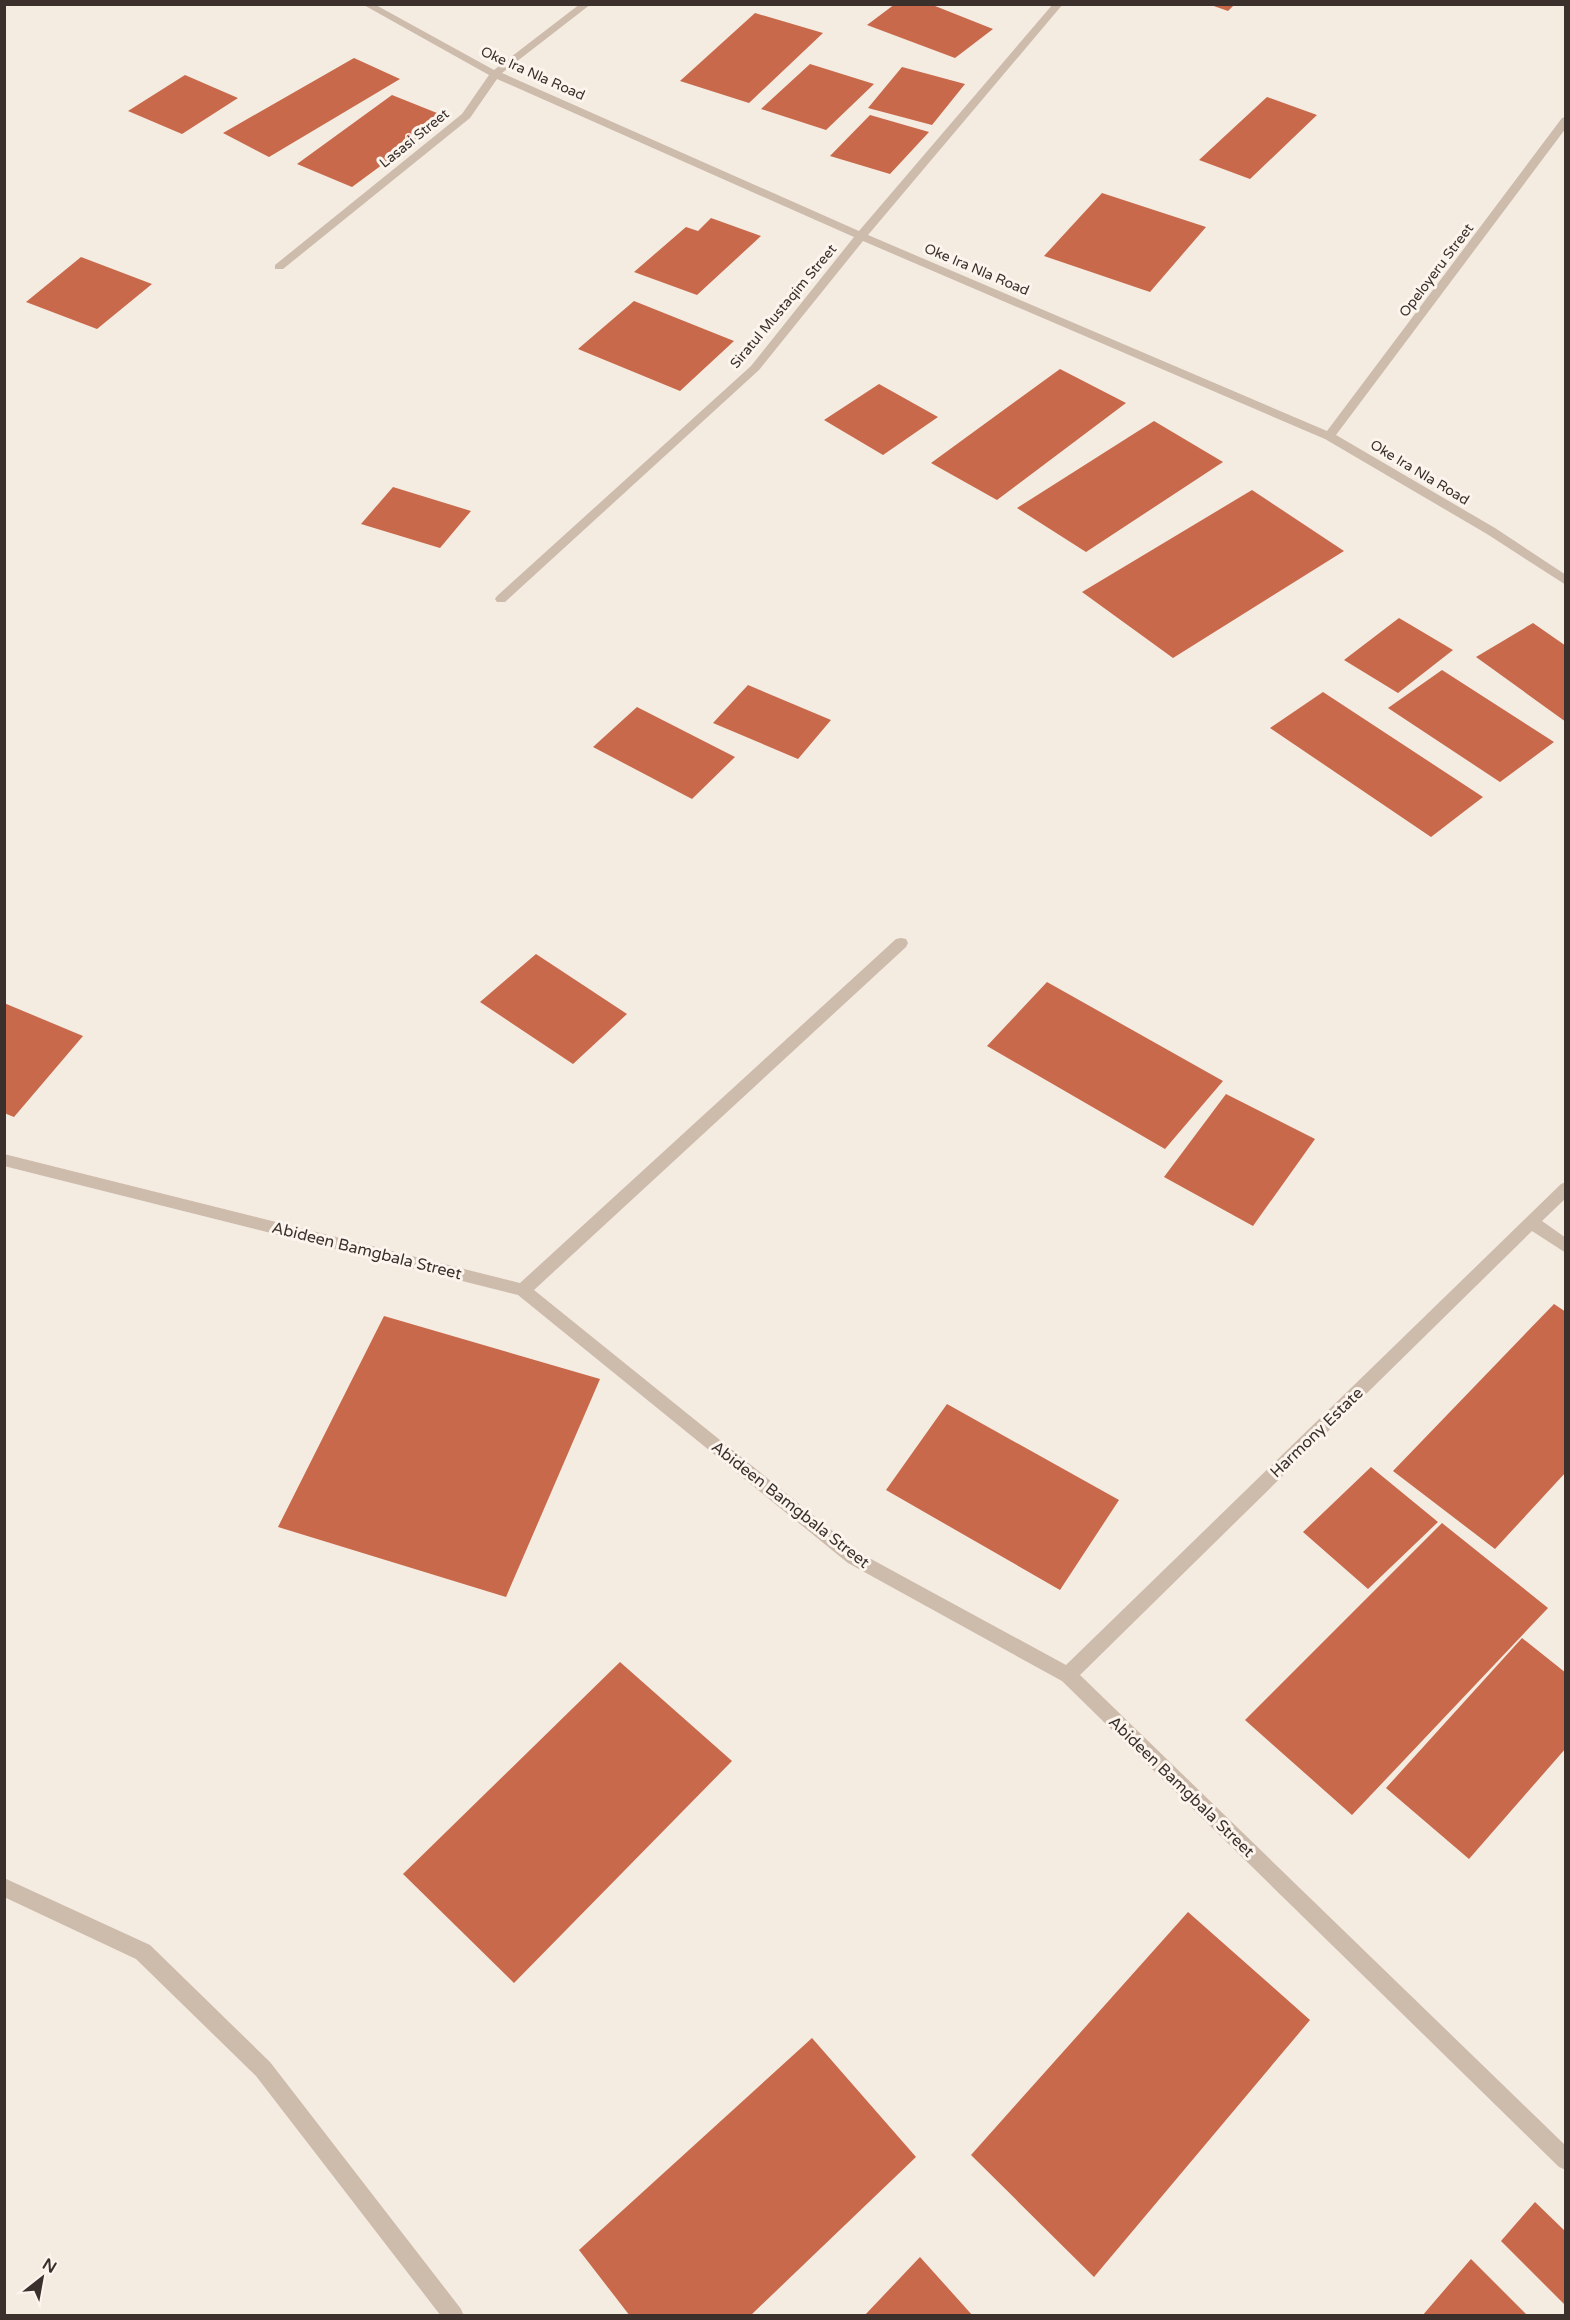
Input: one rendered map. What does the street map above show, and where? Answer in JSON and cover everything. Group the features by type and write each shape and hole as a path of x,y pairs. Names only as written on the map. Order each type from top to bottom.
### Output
{"street":[{"name":"Oke Ira Nla Road","path":"366,4 495,74 861,236 1329,436 1491,531 1566,581"},
{"name":"Lasasi Street","path":"279,267 465,116 495,74 587,4"},
{"name":"Siratul Mustaqim Street","path":"501,599 755,368 861,236 1059,4"},
{"name":"Opeloyeru Street","path":"1329,436 1566,120"},
{"path":"523,1290 901,943"},
{"name":"Abideen Bamgbala Street","path":"4,1160 523,1290 854,1558 1068,1675 1566,2160"},
{"name":"Harmony Estate","path":"1068,1675 1566,1188"},
{"path":"1531,1222 1566,1247"},
{"path":"4,1887 142,1952 263,2069 454,2316"}],"building":[{"path":"895,4 930,4 993,29 955,58 867,25"},
{"path":"1208,4 1235,4 1228,11"},
{"path":"755,13 823,33 749,103 680,81"},
{"path":"354,58 400,79 269,157 223,133"},
{"path":"810,64 874,84 826,130 761,109"},
{"path":"902,67 965,84 932,125 868,108"},
{"path":"185,75 238,98 182,134 128,111"},
{"path":"392,95 447,117 352,187 297,164"},
{"path":"1267,97 1317,115 1250,179 1199,160"},
{"path":"870,115 929,132 890,174 830,156"},
{"path":"1102,193 1206,227 1150,292 1044,256"},
{"path":"711,218 761,236 697,295 634,272 686,227 698,231"},
{"path":"81,257 152,284 97,329 26,302"},
{"path":"634,301 734,341 680,391 578,349"},
{"path":"1060,369 1126,403 997,500 931,463"},
{"path":"879,384 938,417 883,455 824,420"},
{"path":"1154,421 1223,462 1086,552 1017,508"},
{"path":"393,487 471,511 440,548 361,524"},
{"path":"1252,490 1344,551 1173,658 1082,592"},
{"path":"1399,618 1453,650 1398,693 1344,660"},
{"path":"1533,623 1566,646 1566,722 1476,657"},
{"path":"1442,670 1554,742 1500,782 1388,708"},
{"path":"748,685 831,720 798,759 713,723"},
{"path":"1323,692 1483,797 1431,837 1270,728"},
{"path":"637,707 735,757 692,799 593,747"},
{"path":"536,954 627,1014 573,1064 480,1002"},
{"path":"1047,982 1223,1081 1165,1149 987,1046"},
{"path":"4,1003 83,1036 14,1117 4,1113"},
{"path":"1226,1094 1315,1139 1253,1226 1164,1177"},
{"path":"1554,1304 1566,1312 1566,1472 1495,1549 1393,1471"},
{"path":"384,1316 600,1379 506,1597 278,1527"},
{"path":"947,1404 1119,1500 1060,1590 886,1490"},
{"path":"1371,1467 1438,1522 1368,1589 1303,1532"},
{"path":"1442,1523 1548,1608 1352,1815 1245,1720"},
{"path":"1522,1638 1566,1673 1566,1748 1469,1859 1386,1788"},
{"path":"620,1662 732,1761 514,1983 403,1874"},
{"path":"1188,1912 1310,2020 1094,2277 971,2155"},
{"path":"812,2038 916,2157 750,2316 630,2316 579,2250"},
{"path":"1535,2202 1566,2232 1566,2306 1501,2241"},
{"path":"920,2257 973,2316 864,2316"},
{"path":"1471,2259 1528,2316 1422,2316"}]}
